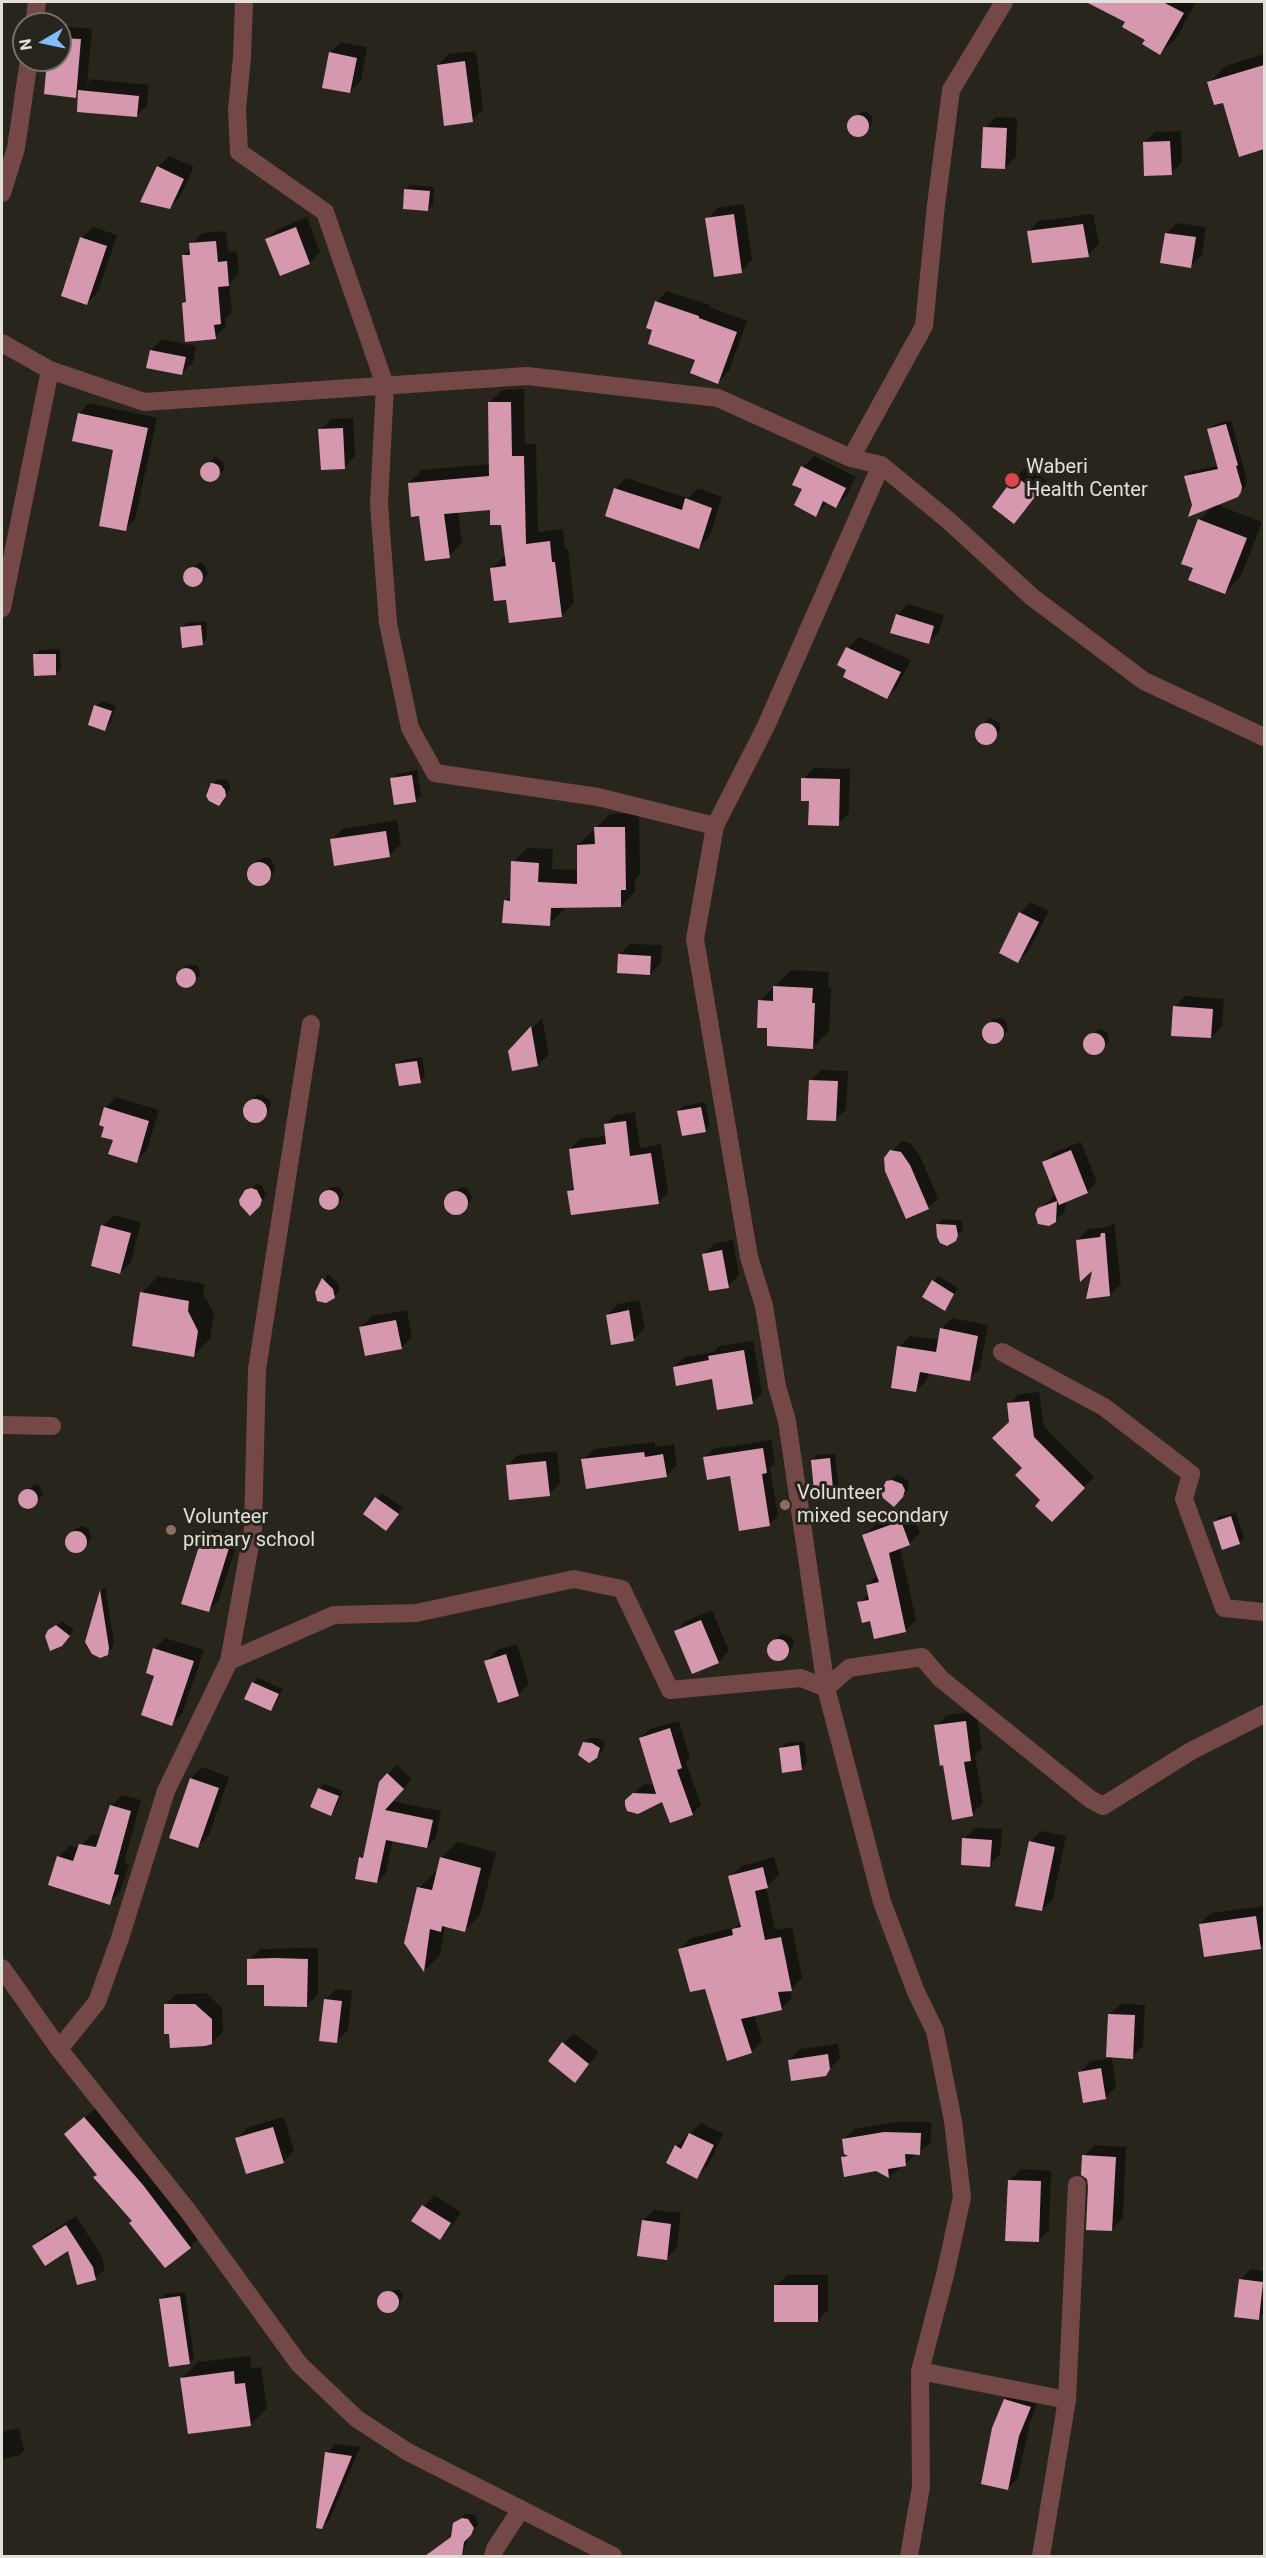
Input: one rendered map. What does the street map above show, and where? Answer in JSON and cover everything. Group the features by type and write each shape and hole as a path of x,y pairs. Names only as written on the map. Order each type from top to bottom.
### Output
{"street":[{"path":"244,2 237,110 239,152 325,212 385,385 379,504 388,623 410,729 435,773 598,797 716,826"},
{"path":"851,458 924,326 936,205 951,90 1004,2"},
{"path":"2,193 16,148 27,72"},
{"path":"2,343 50,370 144,402 527,376 718,398 851,458 881,465 949,521 1032,597 1144,681 1264,737"},
{"path":"2,608 50,370"},
{"path":"881,465 771,716 716,826 695,939 749,1257 764,1306 777,1386 787,1421 826,1688 882,1902 911,1981 935,2031 952,2121 962,2197 920,2371 921,2487 909,2556"},
{"path":"59,2049 97,2002 120,1938 166,1791 229,1661 253,1529 257,1369 311,1024"},
{"path":"1002,1352 1104,1407 1191,1474 1184,1500 1224,1608 1264,1612"},
{"path":"2,1425 52,1426"},
{"path":"229,1661 334,1615 416,1613 574,1579 622,1589 670,1690 801,1678 826,1688"},
{"path":"826,1688 849,1668 922,1657 941,1679 1090,1799 1103,1806 1191,1751 1264,1714"},
{"path":"2,1968 59,2049 188,2211 299,2364 357,2419 408,2452 613,2556"},
{"path":"1041,2556 1067,2400 1077,2185"},
{"path":"920,2371 1067,2400"},
{"path":"493,2556 495,2549 521,2509"}],"building":[{"path":"1086,2 1163,2 1184,13 1160,55 1142,44 1145,40 1122,27 1125,22"},
{"path":"72,39 81,39 76,98 44,94 46,72 72,72"},
{"path":"329,52 357,58 350,93 322,88"},
{"path":"465,61 473,122 444,126 437,65"},
{"path":"1264,65 1264,149 1239,157 1223,103 1214,105 1207,82"},
{"path":"78,90 139,96 137,117 77,112"},
{"path":"858,115 866,118 869,126 866,134 858,137 850,134 847,126 850,118"},
{"path":"983,127 1007,128 1005,169 981,168"},
{"path":"1170,141 1172,175 1144,176 1143,142"},
{"path":"157,166 184,179 170,209 140,202"},
{"path":"404,189 430,191 428,211 403,209"},
{"path":"734,214 742,273 714,277 705,218"},
{"path":"1083,224 1089,257 1032,263 1027,231"},
{"path":"296,227 310,264 280,276 265,239"},
{"path":"1165,233 1196,237 1191,268 1160,263"},
{"path":"80,237 107,246 87,305 61,296"},
{"path":"216,241 218,262 227,261 229,286 218,287 221,324 214,325 216,339 185,342 182,303 186,302 182,255 190,255 189,243"},
{"path":"655,301 737,332 718,384 690,373 695,360 648,344 652,330 646,328"},
{"path":"150,350 186,357 182,375 146,368"},
{"path":"488,402 511,402 512,456 524,456 526,544 550,541 562,617 509,623 506,600 494,601 490,568 506,566 501,525 490,525 490,510 444,514 450,558 425,561 419,516 411,517 408,483 489,476"},
{"path":"78,413 148,428 126,531 99,526 113,450 72,441"},
{"path":"1226,424 1238,465 1236,466 1242,487 1241,492 1238,497 1188,517 1192,505 1184,476 1218,469 1207,429"},
{"path":"343,428 345,469 321,470 318,429"},
{"path":"206,462 214,462 220,468 220,476 214,482 206,482 200,476 200,468"},
{"path":"801,466 846,488 836,508 823,501 816,517 794,505 802,489 792,485"},
{"path":"1015,476 1038,493 1014,524 992,507"},
{"path":"614,488 682,510 685,498 712,508 699,549 605,516"},
{"path":"1198,519 1247,538 1225,594 1188,580 1193,568 1181,564"},
{"path":"193,567 200,570 203,577 200,584 193,587 186,584 183,577 186,570"},
{"path":"896,614 934,626 929,644 890,633"},
{"path":"201,625 203,645 182,648 180,627"},
{"path":"846,647 901,672 887,699 843,677 846,670 837,665"},
{"path":"33,654 56,654 56,675 34,676"},
{"path":"94,705 112,711 105,731 88,725"},
{"path":"986,723 994,726 997,734 994,742 986,745 978,742 975,734 978,726"},
{"path":"412,775 416,802 394,805 390,778"},
{"path":"801,778 840,779 839,826 808,825 809,801 801,801"},
{"path":"211,783 221,785 225,790 226,796 219,806 209,801 206,796"},
{"path":"594,827 625,827 626,890 621,890 621,907 551,908 550,926 502,923 504,900 510,901 511,861 539,863 538,882 577,884 577,845 595,844"},
{"path":"386,831 390,857 334,866 330,839"},
{"path":"259,862 264,863 270,869 270,879 264,885 259,886 254,885 248,879 247,874 248,869 254,863"},
{"path":"1019,912 1039,922 1018,963 999,953"},
{"path":"618,954 651,956 650,975 617,973"},
{"path":"182,968 190,968 196,974 196,982 190,988 182,988 176,982 176,974"},
{"path":"773,986 813,988 812,1003 815,1003 813,1049 767,1046 767,1028 757,1028 758,1000 773,1001"},
{"path":"1173,1006 1213,1009 1211,1038 1171,1036"},
{"path":"993,1022 1001,1025 1004,1033 1001,1041 993,1044 985,1041 982,1033 985,1025"},
{"path":"531,1026 538,1066 512,1071 508,1051"},
{"path":"1094,1033 1102,1036 1105,1044 1102,1052 1094,1055 1086,1052 1083,1044 1086,1036"},
{"path":"417,1061 421,1083 399,1086 395,1064"},
{"path":"809,1080 838,1081 836,1121 807,1120"},
{"path":"255,1099 263,1103 267,1111 263,1119 255,1123 247,1119 243,1111 247,1103"},
{"path":"104,1107 149,1121 137,1163 108,1154 113,1140 101,1137 104,1127 99,1125"},
{"path":"701,1107 706,1132 682,1136 677,1111"},
{"path":"626,1121 630,1156 651,1153 659,1204 571,1215 567,1191 574,1190 569,1149 606,1144 604,1124"},
{"path":"890,1150 901,1152 910,1165 929,1209 906,1219 885,1171 884,1158"},
{"path":"1071,1150 1088,1193 1059,1205 1042,1162"},
{"path":"251,1188 257,1190 262,1200 260,1206 250,1216 240,1205 239,1200 245,1190"},
{"path":"329,1190 336,1193 339,1200 336,1207 329,1210 322,1207 319,1200 322,1193"},
{"path":"456,1191 464,1195 468,1203 464,1211 456,1215 448,1211 444,1203 448,1195"},
{"path":"1057,1201 1056,1222 1049,1226 1038,1224 1035,1214 1038,1208"},
{"path":"936,1224 956,1225 958,1235 956,1241 947,1246 940,1243"},
{"path":"101,1225 131,1233 120,1274 91,1266"},
{"path":"1101,1233 1105,1233 1110,1296 1086,1299 1092,1271 1080,1282 1076,1240 1100,1237"},
{"path":"722,1250 729,1288 709,1291 702,1254"},
{"path":"322,1278 333,1289 335,1298 326,1303 317,1301 315,1292"},
{"path":"932,1280 954,1294 945,1311 922,1297"},
{"path":"140,1292 189,1301 188,1311 198,1331 194,1357 132,1346"},
{"path":"629,1310 634,1341 611,1345 606,1315"},
{"path":"396,1320 402,1349 365,1356 359,1327"},
{"path":"940,1328 978,1336 970,1381 920,1372 916,1392 891,1388 897,1346 936,1352"},
{"path":"744,1350 753,1404 717,1410 712,1379 676,1386 673,1367 709,1360 708,1356"},
{"path":"1029,1401 1034,1437 1085,1488 1052,1522 1035,1506 1040,1500 1015,1475 1022,1468 992,1438 1009,1422 1007,1403"},
{"path":"763,1448 767,1473 762,1474 770,1526 739,1531 730,1476 707,1480 703,1457"},
{"path":"644,1452 645,1457 663,1454 667,1477 586,1489 581,1459"},
{"path":"830,1458 834,1498 815,1501 811,1460"},
{"path":"546,1461 550,1496 509,1500 506,1465"},
{"path":"892,1480 902,1484 905,1490 903,1497 894,1507 883,1498 881,1492 886,1481"},
{"path":"28,1489 35,1492 38,1499 35,1506 28,1509 21,1506 18,1499 21,1492"},
{"path":"375,1497 399,1514 386,1531 363,1514"},
{"path":"1231,1516 1240,1544 1222,1550 1213,1522"},
{"path":"901,1521 910,1545 889,1553 906,1632 874,1639 870,1621 862,1623 857,1602 869,1600 866,1585 879,1582 862,1535"},
{"path":"76,1531 84,1534 87,1542 84,1550 76,1553 68,1550 65,1542 68,1534"},
{"path":"201,1540 229,1548 209,1612 181,1604"},
{"path":"100,1590 109,1648 108,1655 100,1658 92,1654 85,1642"},
{"path":"701,1620 719,1663 692,1674 674,1631"},
{"path":"56,1625 70,1636 62,1646 50,1651 45,1636 48,1630"},
{"path":"778,1639 786,1642 789,1650 786,1658 778,1661 770,1658 767,1650 770,1642"},
{"path":"153,1648 194,1661 172,1726 141,1715 154,1676 146,1673"},
{"path":"506,1654 519,1696 498,1703 484,1661"},
{"path":"252,1682 279,1694 271,1711 244,1699"},
{"path":"966,1721 971,1761 964,1762 973,1816 952,1820 934,1725"},
{"path":"670,1728 682,1768 677,1770 693,1815 670,1823 662,1802 638,1814 627,1811 625,1800 633,1793 656,1794 639,1738"},
{"path":"583,1742 592,1743 600,1748 597,1758 589,1763 578,1755"},
{"path":"799,1745 802,1770 782,1773 779,1748"},
{"path":"387,1773 404,1789 385,1810 433,1820 427,1848 386,1840 377,1883 355,1879 359,1857 363,1858 379,1782"},
{"path":"190,1778 219,1788 198,1848 169,1838"},
{"path":"318,1788 339,1796 331,1816 310,1807"},
{"path":"110,1805 131,1811 114,1874 119,1875 110,1905 48,1885 57,1856 73,1861 79,1844 96,1847"},
{"path":"962,1838 992,1840 990,1867 961,1865"},
{"path":"1029,1841 1055,1847 1042,1911 1015,1906"},
{"path":"440,1857 481,1868 465,1932 442,1926 441,1932 430,1929 424,1972 404,1943 417,1887 432,1890"},
{"path":"763,1867 768,1888 755,1891 765,1940 781,1937 792,1991 778,1992 782,2010 741,2019 752,2053 727,2061 705,1989 690,1992 678,1949 733,1935 732,1929 741,1927 728,1876"},
{"path":"1256,1916 1261,1949 1204,1957 1199,1924"},
{"path":"247,1959 308,1959 307,2007 264,2006 264,1985 247,1985"},
{"path":"324,1999 342,2001 337,2043 319,2041"},
{"path":"164,2004 195,2004 212,2019 212,2044 170,2048 169,2034 164,2034"},
{"path":"1108,2014 1135,2015 1133,2059 1106,2057"},
{"path":"562,2042 589,2064 575,2083 548,2061"},
{"path":"828,2054 830,2069 826,2076 791,2081 788,2060"},
{"path":"1101,2068 1106,2099 1083,2103 1078,2072"},
{"path":"84,2117 143,2185 191,2248 165,2268 129,2223 132,2221 93,2177 97,2175 64,2134"},
{"path":"273,2127 284,2163 246,2174 235,2138"},
{"path":"884,2132 921,2133 920,2155 905,2154 906,2166 888,2169 889,2178 876,2171 844,2177 841,2157 848,2156 844,2154 842,2139"},
{"path":"689,2133 714,2145 697,2179 666,2163 675,2145 681,2149"},
{"path":"1082,2155 1116,2157 1112,2231 1086,2230 1088,2186 1087,2179 1081,2175"},
{"path":"1008,2180 1041,2181 1039,2242 1005,2241"},
{"path":"422,2205 451,2223 440,2240 411,2221"},
{"path":"642,2220 671,2224 667,2260 637,2256"},
{"path":"66,2225 93,2267 96,2280 77,2285 68,2251 45,2266 32,2246"},
{"path":"1239,2279 1263,2282 1259,2320 1234,2317"},
{"path":"774,2285 818,2285 818,2322 774,2322"},
{"path":"388,2291 396,2294 399,2302 396,2310 388,2313 380,2310 377,2302 380,2294"},
{"path":"180,2296 190,2364 169,2367 159,2299"},
{"path":"234,2371 235,2384 245,2383 251,2426 188,2434 180,2378"},
{"path":"1004,2399 1031,2407 1019,2436 1008,2490 981,2484 992,2428"},
{"path":"325,2452 352,2456 322,2529 316,2528"},
{"path":"462,2518 468,2519 474,2528 464,2542 462,2556 425,2556 451,2537 453,2523"}],"place":[{"name":"Waberi Health Center","path":"1012,480"},
{"name":"Volunteer mixed secondary","path":"785,1505"},
{"name":"Volunteer primary school","path":"171,1530"}]}
